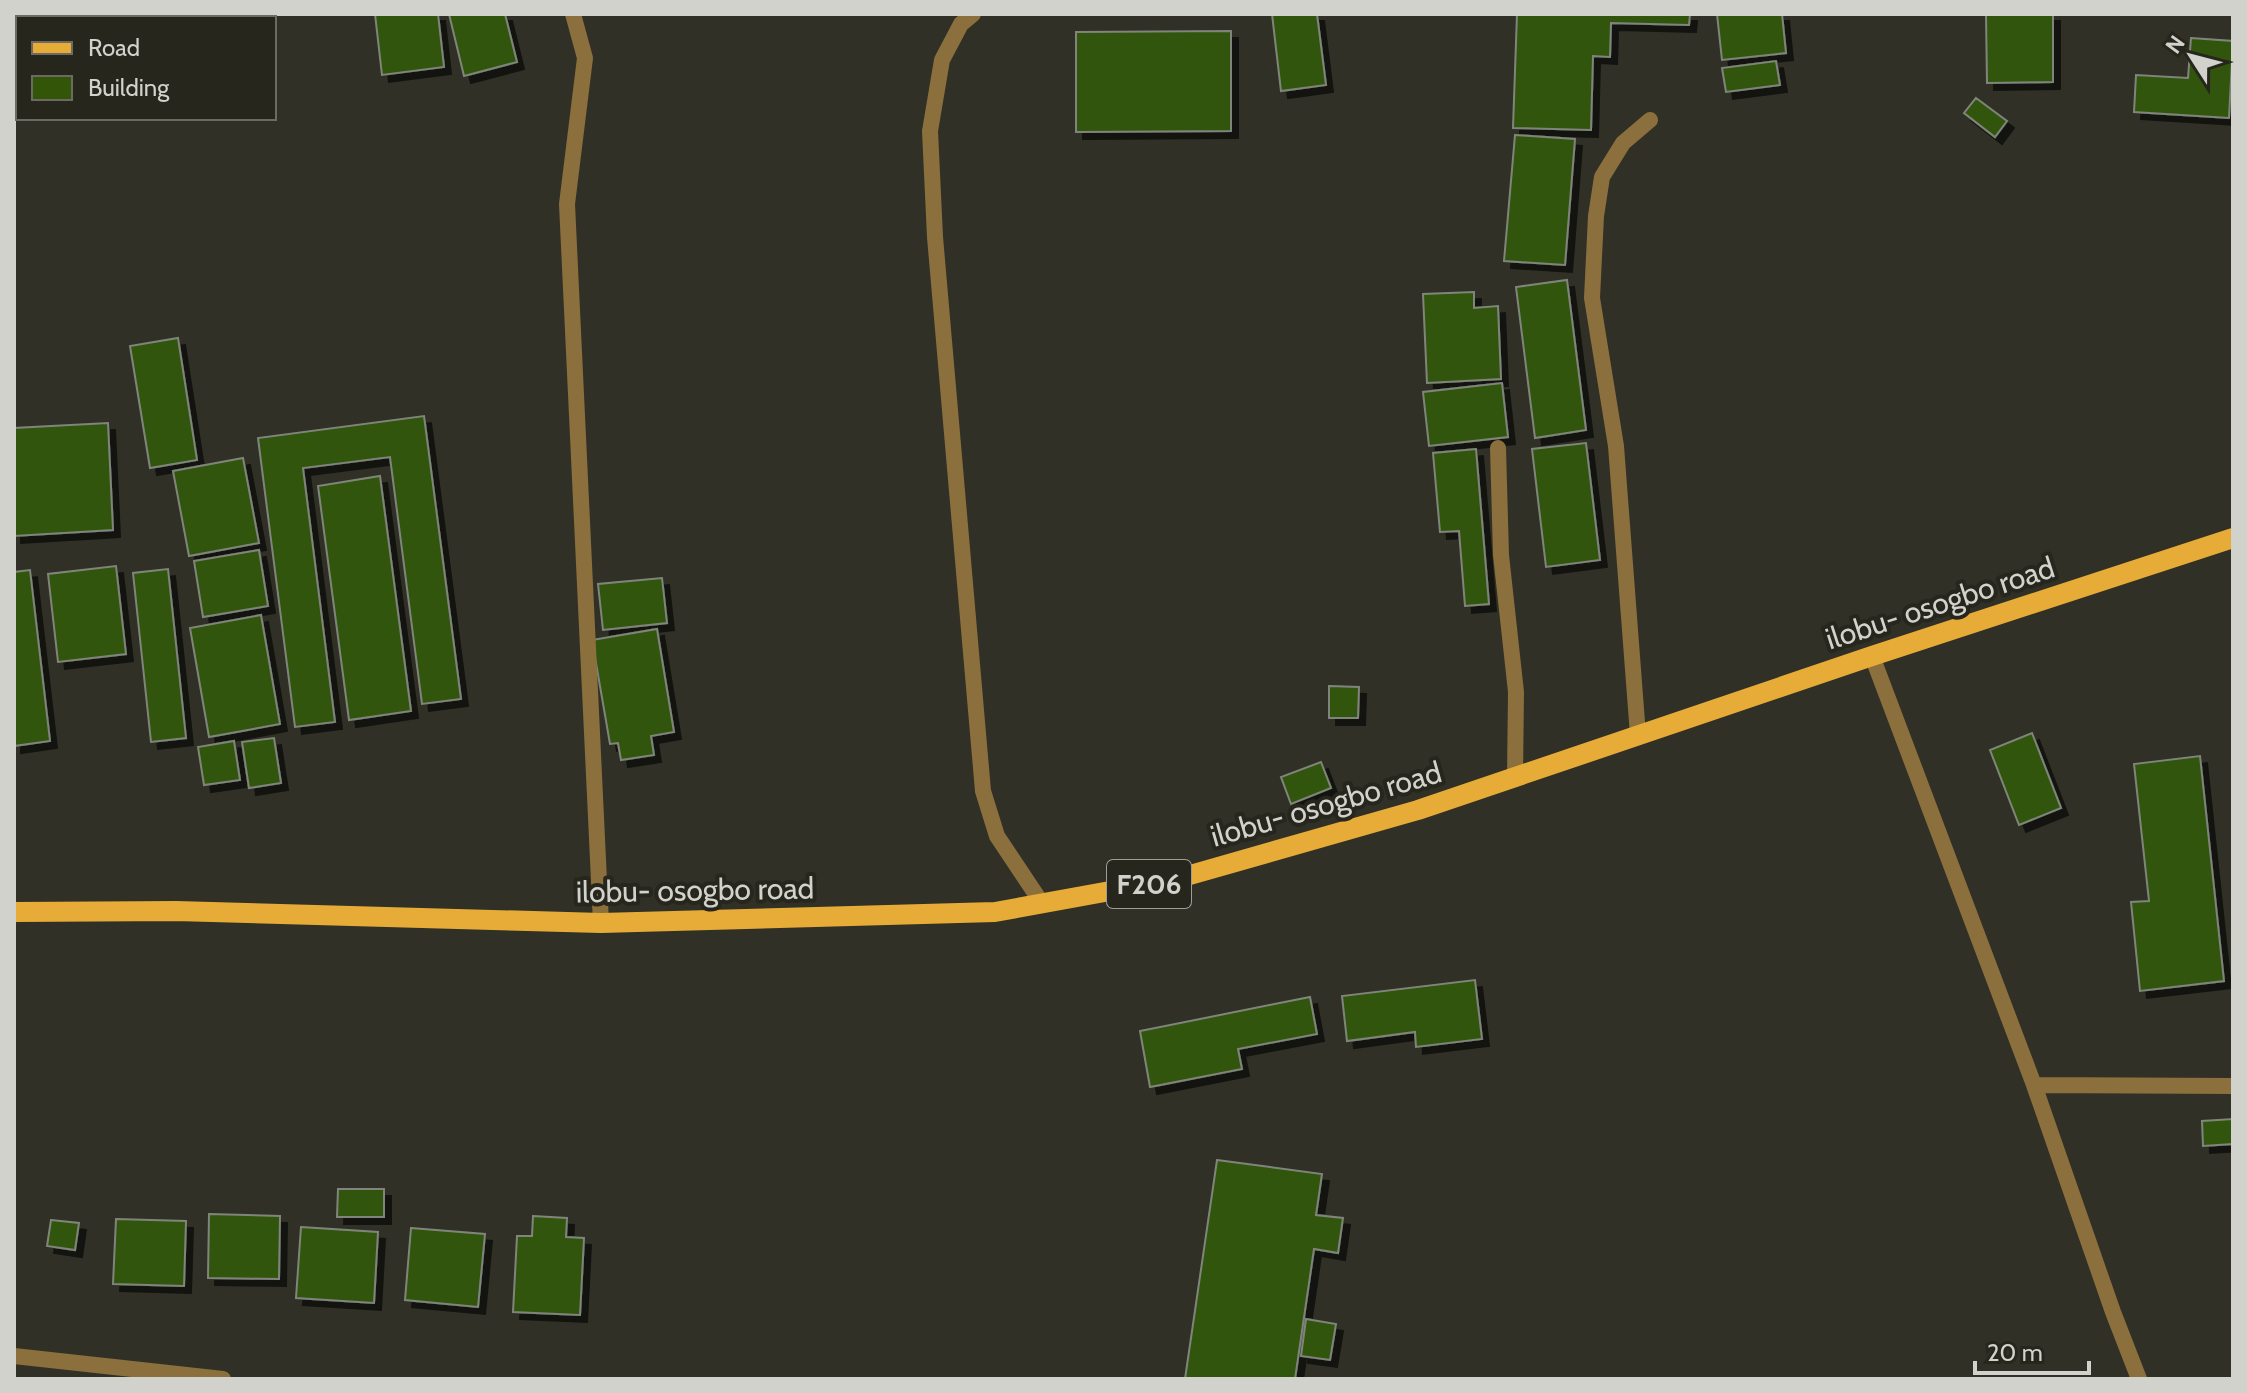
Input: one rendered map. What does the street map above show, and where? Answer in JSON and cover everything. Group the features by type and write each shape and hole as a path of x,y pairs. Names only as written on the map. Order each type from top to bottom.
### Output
{"main road":[{"name":"ilobu- osogbo road","path":"14,912 176,911 601,923 995,912 1176,879 1418,810 2233,538"}],"street":[{"path":"573,14 585,58 567,204 601,923"},
{"path":"973,14 961,24 942,60 932,117 935,237 983,791 997,836 1041,902"},
{"path":"1638,735 1616,446 1592,298 1596,216 1602,177 1623,143 1650,120"},
{"path":"1498,448 1501,555 1516,692 1515,777"},
{"path":"1872,656 2034,1085 2139,1379"},
{"path":"2034,1085 2233,1086"},
{"path":"14,1356 223,1379"}],"building":[{"path":"375,14 438,14 444,67 382,75"},
{"path":"449,14 505,14 517,62 464,76"},
{"path":"1272,14 1317,14 1326,85 1281,91"},
{"path":"1517,14 1690,14 1689,25 1611,23 1610,57 1593,56 1591,130 1513,128"},
{"path":"1717,14 1782,14 1786,53 1722,60"},
{"path":"1986,14 2053,14 2053,82 1987,83"},
{"path":"1231,31 1231,131 1076,132 1076,32"},
{"path":"2191,38 2233,41 2229,118 2134,112 2136,75 2188,78"},
{"path":"1776,61 1780,85 1726,92 1722,68"},
{"path":"1976,98 2007,121 1995,137 1964,113"},
{"path":"1515,135 1575,139 1565,265 1504,261"},
{"path":"1567,280 1586,430 1535,438 1516,287"},
{"path":"1474,292 1474,308 1498,306 1501,379 1427,383 1423,294"},
{"path":"178,338 197,460 150,468 130,346"},
{"path":"1502,383 1508,437 1429,446 1423,392"},
{"path":"424,416 461,699 422,704 390,457 303,468 335,722 295,727 258,438"},
{"path":"108,423 113,530 14,536 14,428"},
{"path":"1586,443 1600,560 1546,567 1532,449"},
{"path":"1476,449 1489,604 1465,606 1459,531 1440,532 1433,453"},
{"path":"243,458 259,543 189,556 173,471"},
{"path":"380,476 411,711 349,720 318,486"},
{"path":"259,550 268,606 203,617 194,561"},
{"path":"116,566 126,654 58,662 48,574"},
{"path":"168,569 186,738 151,742 133,573"},
{"path":"30,570 50,741 14,746 14,572"},
{"path":"662,578 667,623 603,630 598,584"},
{"path":"261,615 280,724 209,737 190,628"},
{"path":"657,629 674,732 651,736 654,755 621,760 618,743 610,744 592,640"},
{"path":"1329,686 1359,687 1358,718 1329,718"},
{"path":"2032,733 2061,808 2019,825 1990,750"},
{"path":"274,738 281,783 249,788 242,742"},
{"path":"234,741 240,780 204,785 198,747"},
{"path":"2200,756 2224,981 2140,991 2131,902 2149,901 2134,764"},
{"path":"1321,762 1331,788 1291,804 1281,777"},
{"path":"1475,980 1482,1039 1416,1047 1415,1032 1347,1041 1342,996"},
{"path":"1310,997 1317,1034 1238,1049 1242,1069 1150,1087 1140,1031"},
{"path":"2233,1119 2233,1144 2203,1146 2202,1121"},
{"path":"1217,1160 1322,1174 1316,1215 1343,1218 1338,1253 1314,1249 1295,1379 1185,1379"},
{"path":"338,1189 384,1189 384,1217 337,1217"},
{"path":"209,1214 280,1216 279,1279 208,1278"},
{"path":"533,1216 567,1218 566,1237 584,1238 580,1315 513,1312 517,1236 532,1236"},
{"path":"116,1219 186,1221 184,1286 113,1284"},
{"path":"51,1220 79,1223 75,1250 47,1246"},
{"path":"301,1227 378,1232 374,1303 296,1298"},
{"path":"411,1228 485,1234 478,1307 405,1300"},
{"path":"1306,1319 1336,1324 1330,1360 1301,1356"}]}
